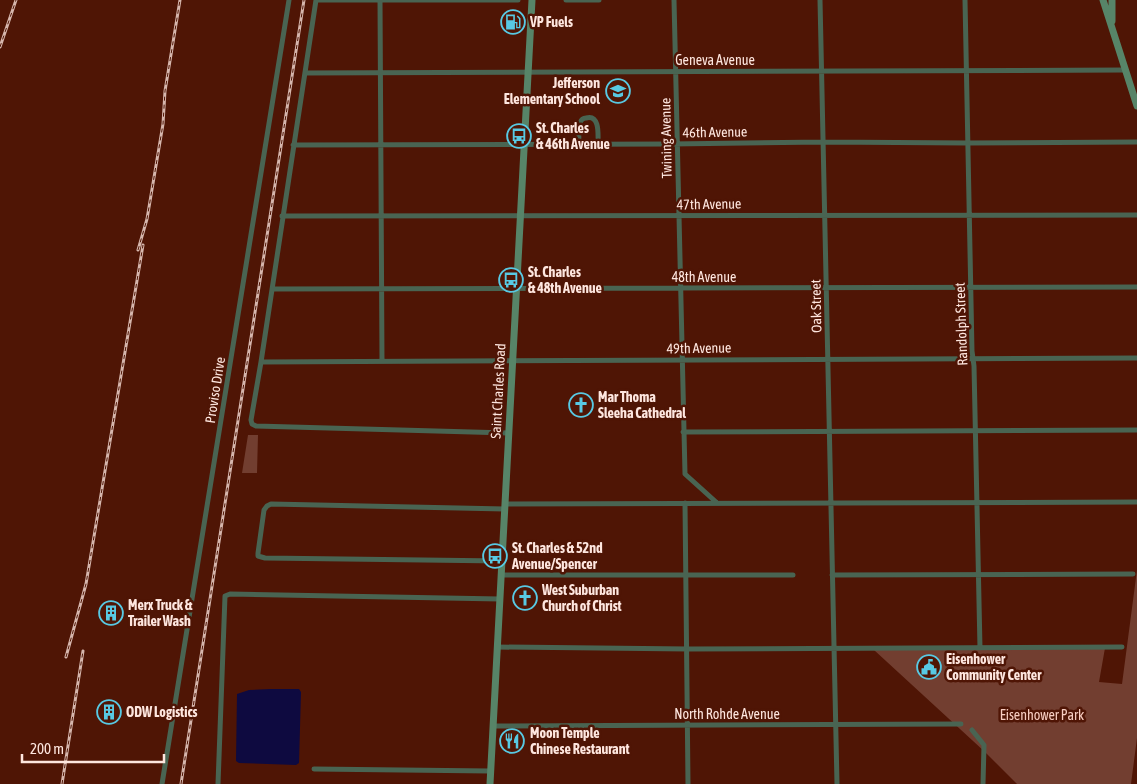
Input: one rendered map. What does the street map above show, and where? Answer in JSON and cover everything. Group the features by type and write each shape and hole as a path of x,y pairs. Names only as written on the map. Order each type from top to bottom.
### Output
{"main road":[{"name":"Saint Charles Road","path":"490,784 532,0"},
{"path":"1102,0 1137,106"},
{"path":"1112,0 1112,29"}],"street":[{"name":"Proviso Drive","path":"162,784 289,0"},
{"path":"508,432 256,426 252,424 251,420 316,0 518,0"},
{"path":"380,0 382,361"},
{"path":"566,0 599,0"},
{"name":"Twining Avenue","path":"674,0 685,474 716,502"},
{"name":"Oak Street","path":"820,0 837,784"},
{"name":"Randolph Street","path":"965,0 970,287 974,366 980,648"},
{"name":"Geneva Avenue","path":"305,73 1126,70"},
{"path":"579,143 579,124 582,120 589,117 598,126 598,143"},
{"name":"46th Avenue","path":"293,145 1137,142"},
{"name":"47th Avenue","path":"282,216 1137,214"},
{"name":"48th Avenue","path":"272,289 1137,287"},
{"path":"1137,353 1137,358"},
{"name":"49th Avenue","path":"261,362 1137,358"},
{"path":"683,432 1137,430"},
{"path":"502,562 265,558 258,556 264,510 267,506 281,504 505,506 685,502 1137,502"},
{"path":"685,502 688,784"},
{"path":"832,575 1133,574"},
{"path":"501,575 794,576"},
{"path":"218,784 225,596 230,594 500,599"},
{"path":"497,647 688,649 1122,647"},
{"name":"North Rohde Avenue","path":"493,726 961,724"},
{"path":"972,730 984,744 983,784"},
{"path":"314,769 490,771"}],"green space":[{"path":"248,435 258,435 257,473 242,473"},
{"name":"Eisenhower Park","path":"1137,570 1137,738 1131,784 1017,784 874,650 1105,648 1099,682 1122,684"}],"shaded area":[{"path":"299,689 301,692 299,763 296,765 239,763 236,761 237,694 249,690"}],"railway":[{"path":"0,47 16,0"},
{"path":"138,250 147,219 163,124 165,91 180,0"},
{"path":"181,784 304,0"},
{"path":"66,657 86,584 143,245"},
{"path":"62,784 83,651"}],"place":[{"name":"VP Fuels","path":"513,22"},
{"name":"Jefferson Elementary School","path":"618,91"},
{"name":"St. Charles & 46th Avenue","path":"519,136"},
{"name":"St. Charles & 48th Avenue","path":"511,280"},
{"name":"Mar Thoma Sleeha Cathedral","path":"581,405"},
{"name":"St. Charles & 52nd Avenue/Spencer","path":"495,556"},
{"name":"West Suburban Church of Christ","path":"525,598"},
{"name":"Merx Truck & Trailer Wash","path":"111,613"},
{"name":"Eisenhower Community Center","path":"929,667"},
{"name":"ODW Logistics","path":"109,712"},
{"name":"Moon Temple Chinese Restaurant","path":"512,741"}]}
